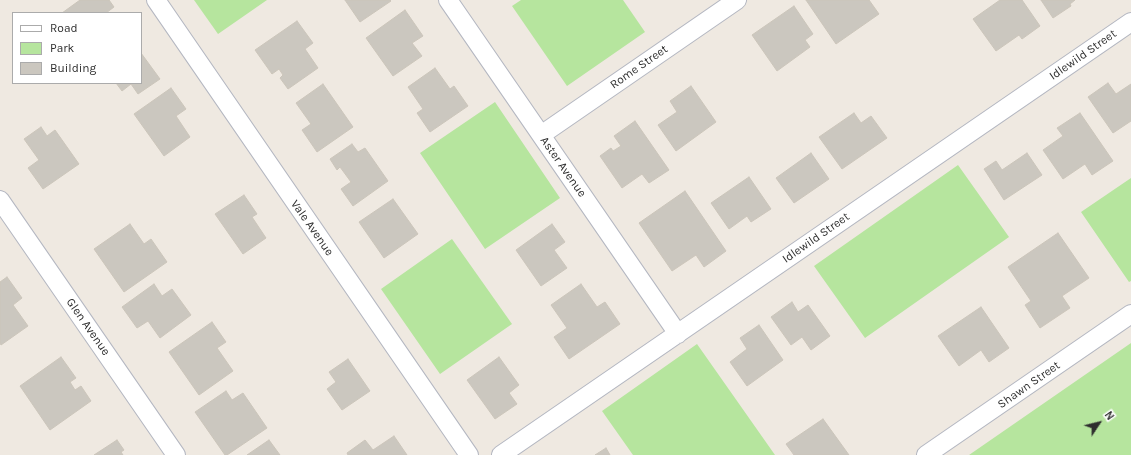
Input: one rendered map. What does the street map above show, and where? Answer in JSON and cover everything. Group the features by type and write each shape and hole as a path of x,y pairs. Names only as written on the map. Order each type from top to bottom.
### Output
{"street":[{"name":"Vale Avenue","path":"156,0 469,455"},
{"name":"Aster Avenue","path":"448,0 678,334"},
{"name":"Rome Street","path":"541,135 737,0"},
{"name":"Idlewild Street","path":"502,455 1131,22"},
{"name":"Glen Avenue","path":"0,200 176,455"},
{"name":"Shawn Street","path":"926,455 1131,314"}],"green space":[{"path":"194,0 267,0 218,34"},
{"path":"521,0 623,0 645,32 567,86 512,6"},
{"path":"495,102 560,198 485,249 420,153"},
{"path":"958,165 1009,237 865,338 814,266"},
{"path":"1131,178 1131,281 1129,282 1081,212"},
{"path":"452,239 512,324 440,374 381,289"},
{"path":"1131,343 1131,455 969,455"},
{"path":"697,344 775,455 633,455 602,411"}],"building":[{"path":"80,0 109,0 114,7 107,12 63,12"},
{"path":"345,0 390,0 391,1 360,22"},
{"path":"806,0 869,0 879,14 836,44"},
{"path":"1000,0 1022,0 1040,26 1022,39 1019,35 996,51 973,19"},
{"path":"1041,0 1075,0 1070,4 1071,6 1053,18"},
{"path":"794,6 813,34 805,40 810,47 777,71 752,35"},
{"path":"405,10 423,36 412,43 422,56 393,76 366,38"},
{"path":"297,21 313,43 305,49 318,68 288,89 280,78 283,75 279,69 272,74 255,50"},
{"path":"142,54 160,79 138,94 131,84 142,84"},
{"path":"435,68 450,89 454,86 468,106 430,132 417,113 423,109 408,87"},
{"path":"1108,83 1116,94 1131,84 1131,121 1113,133 1088,97"},
{"path":"117,84 131,84 122,91"},
{"path":"323,84 353,127 317,152 302,130 311,124 296,103"},
{"path":"691,86 716,122 676,151 658,125 677,112 670,101"},
{"path":"171,88 186,109 176,116 190,137 164,156 134,114"},
{"path":"854,113 861,123 871,116 887,138 842,169 819,137"},
{"path":"1080,113 1113,161 1092,175 1085,164 1063,179 1043,150 1063,136 1057,128"},
{"path":"635,121 669,170 649,183 642,174 622,188 600,156 611,148 613,151 621,146 614,136"},
{"path":"41,127 47,136 55,130 79,164 43,189 28,168 39,160 24,139"},
{"path":"352,144 358,152 365,148 388,181 353,206 341,189 351,182 340,167 337,170 330,159"},
{"path":"811,153 829,179 794,203 776,178"},
{"path":"1027,153 1042,175 1004,200 984,169 996,161 1002,170"},
{"path":"749,177 771,209 751,222 747,216 729,229 711,203"},
{"path":"685,191 726,251 704,267 696,255 672,271 639,223"},
{"path":"244,195 257,214 252,217 266,238 243,254 215,214"},
{"path":"393,199 418,234 384,258 359,222"},
{"path":"130,224 144,244 151,239 167,262 124,292 94,249"},
{"path":"552,224 565,242 554,250 567,268 541,286 516,250"},
{"path":"1058,233 1089,278 1062,296 1070,308 1040,328 1025,305 1031,301 1008,267"},
{"path":"7,277 22,298 13,305 28,326 1,345 0,282"},
{"path":"154,284 162,296 172,289 191,315 160,338 148,321 137,328 122,307"},
{"path":"581,284 597,307 605,302 620,324 569,359 554,337 567,328 551,305"},
{"path":"792,302 798,312 808,305 830,336 811,350 802,337 791,345 771,317"},
{"path":"981,307 1009,348 989,362 981,350 959,366 938,336"},
{"path":"212,322 226,342 217,348 233,371 199,395 169,352"},
{"path":"759,325 783,360 747,386 730,362 747,349 740,338"},
{"path":"61,357 76,378 70,382 75,390 81,386 91,401 50,430 20,386"},
{"path":"499,357 519,385 509,393 517,404 495,419 467,380"},
{"path":"348,359 370,391 342,410 327,389 336,382 329,372"},
{"path":"226,391 232,400 243,393 267,428 225,455 195,412"},
{"path":"823,419 849,455 794,455 786,444"},
{"path":"394,436 407,455 348,455 347,453 365,440 373,450"},
{"path":"117,440 124,450 121,452 123,455 94,455"},
{"path":"269,440 280,455 247,455"},
{"path":"606,448 610,455 595,455"}]}
